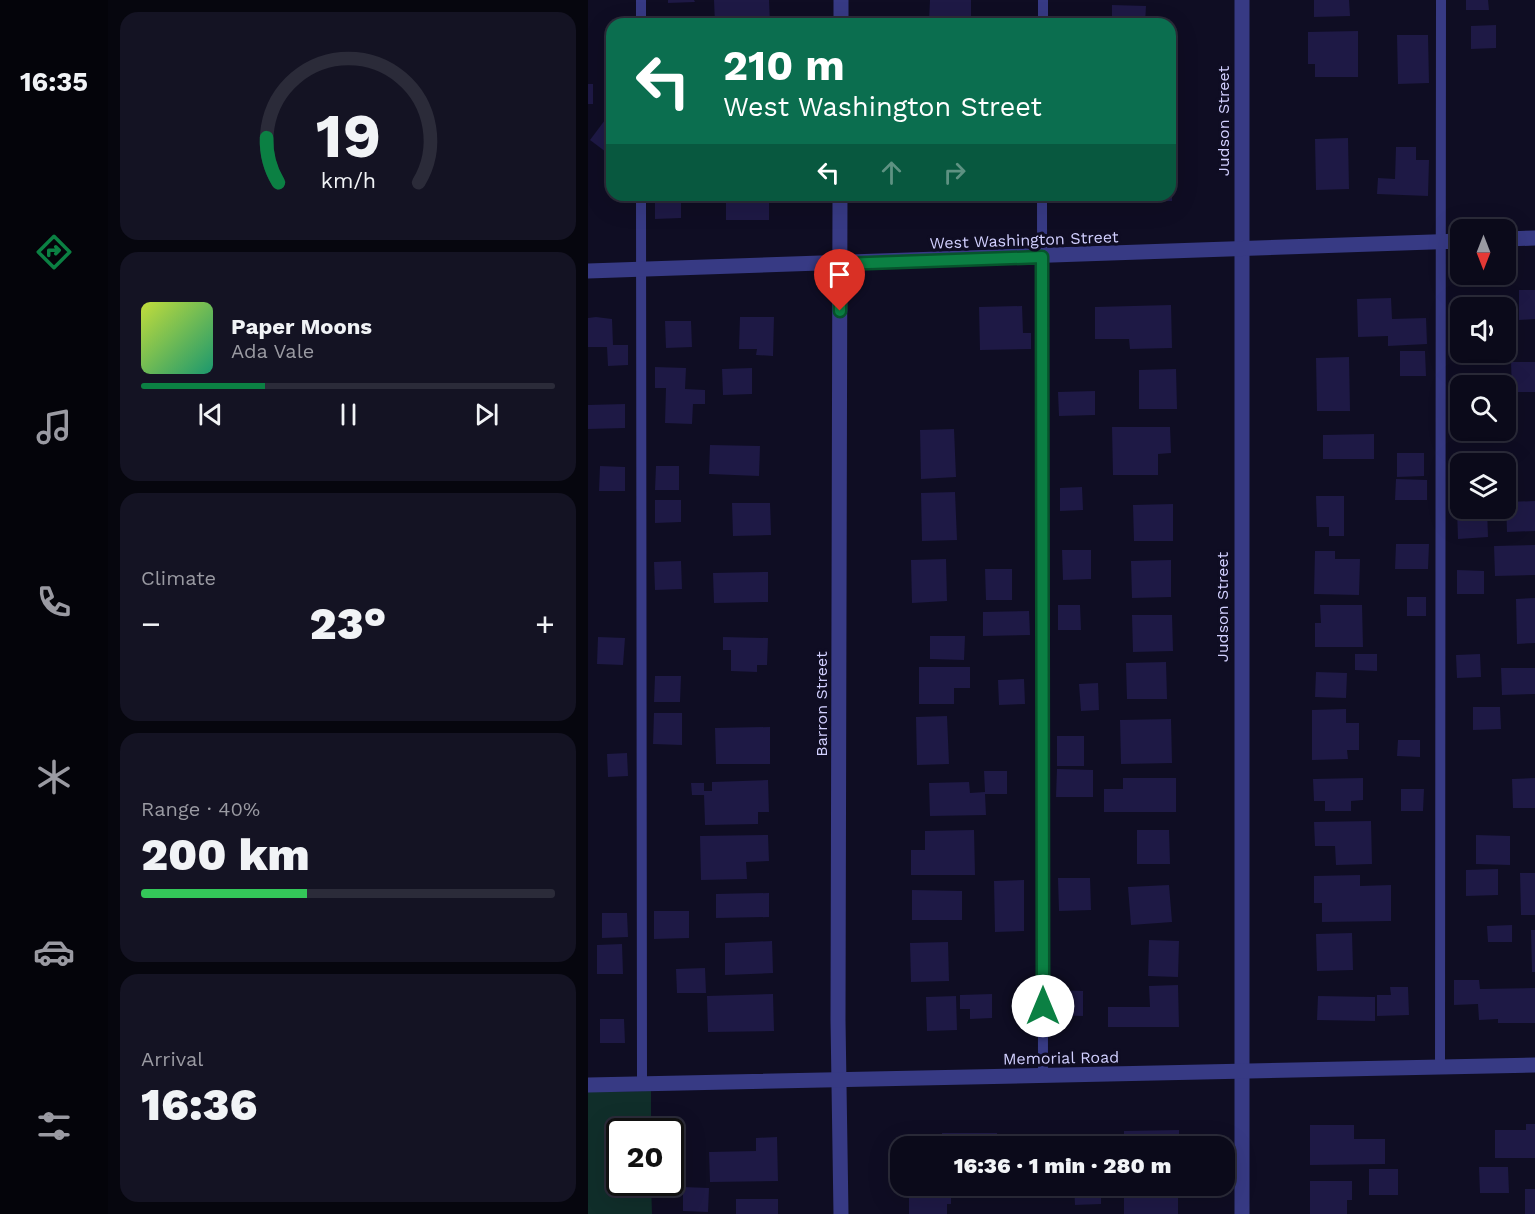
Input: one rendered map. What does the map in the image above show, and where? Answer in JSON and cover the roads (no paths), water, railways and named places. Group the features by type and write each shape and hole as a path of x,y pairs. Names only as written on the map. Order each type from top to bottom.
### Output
{"street":[{"path":"841,0 841,18"},
{"name":"Judson Street","path":"1242,0 1240,250 1242,1214"},
{"name":"Barron Street","path":"840,201 838,1020 841,1214"},
{"path":"1516,239 1535,238"},
{"name":"West Washington Street","path":"588,271 1450,242"},
{"name":"Memorial Road","path":"588,1085 1535,1065"}],"lane":[{"path":"641,0 641,18"},
{"path":"1043,0 1043,18"},
{"path":"1440,1068 1441,0"},
{"path":"641,201 642,1084"},
{"path":"1042,201 1043,1076"}]}
